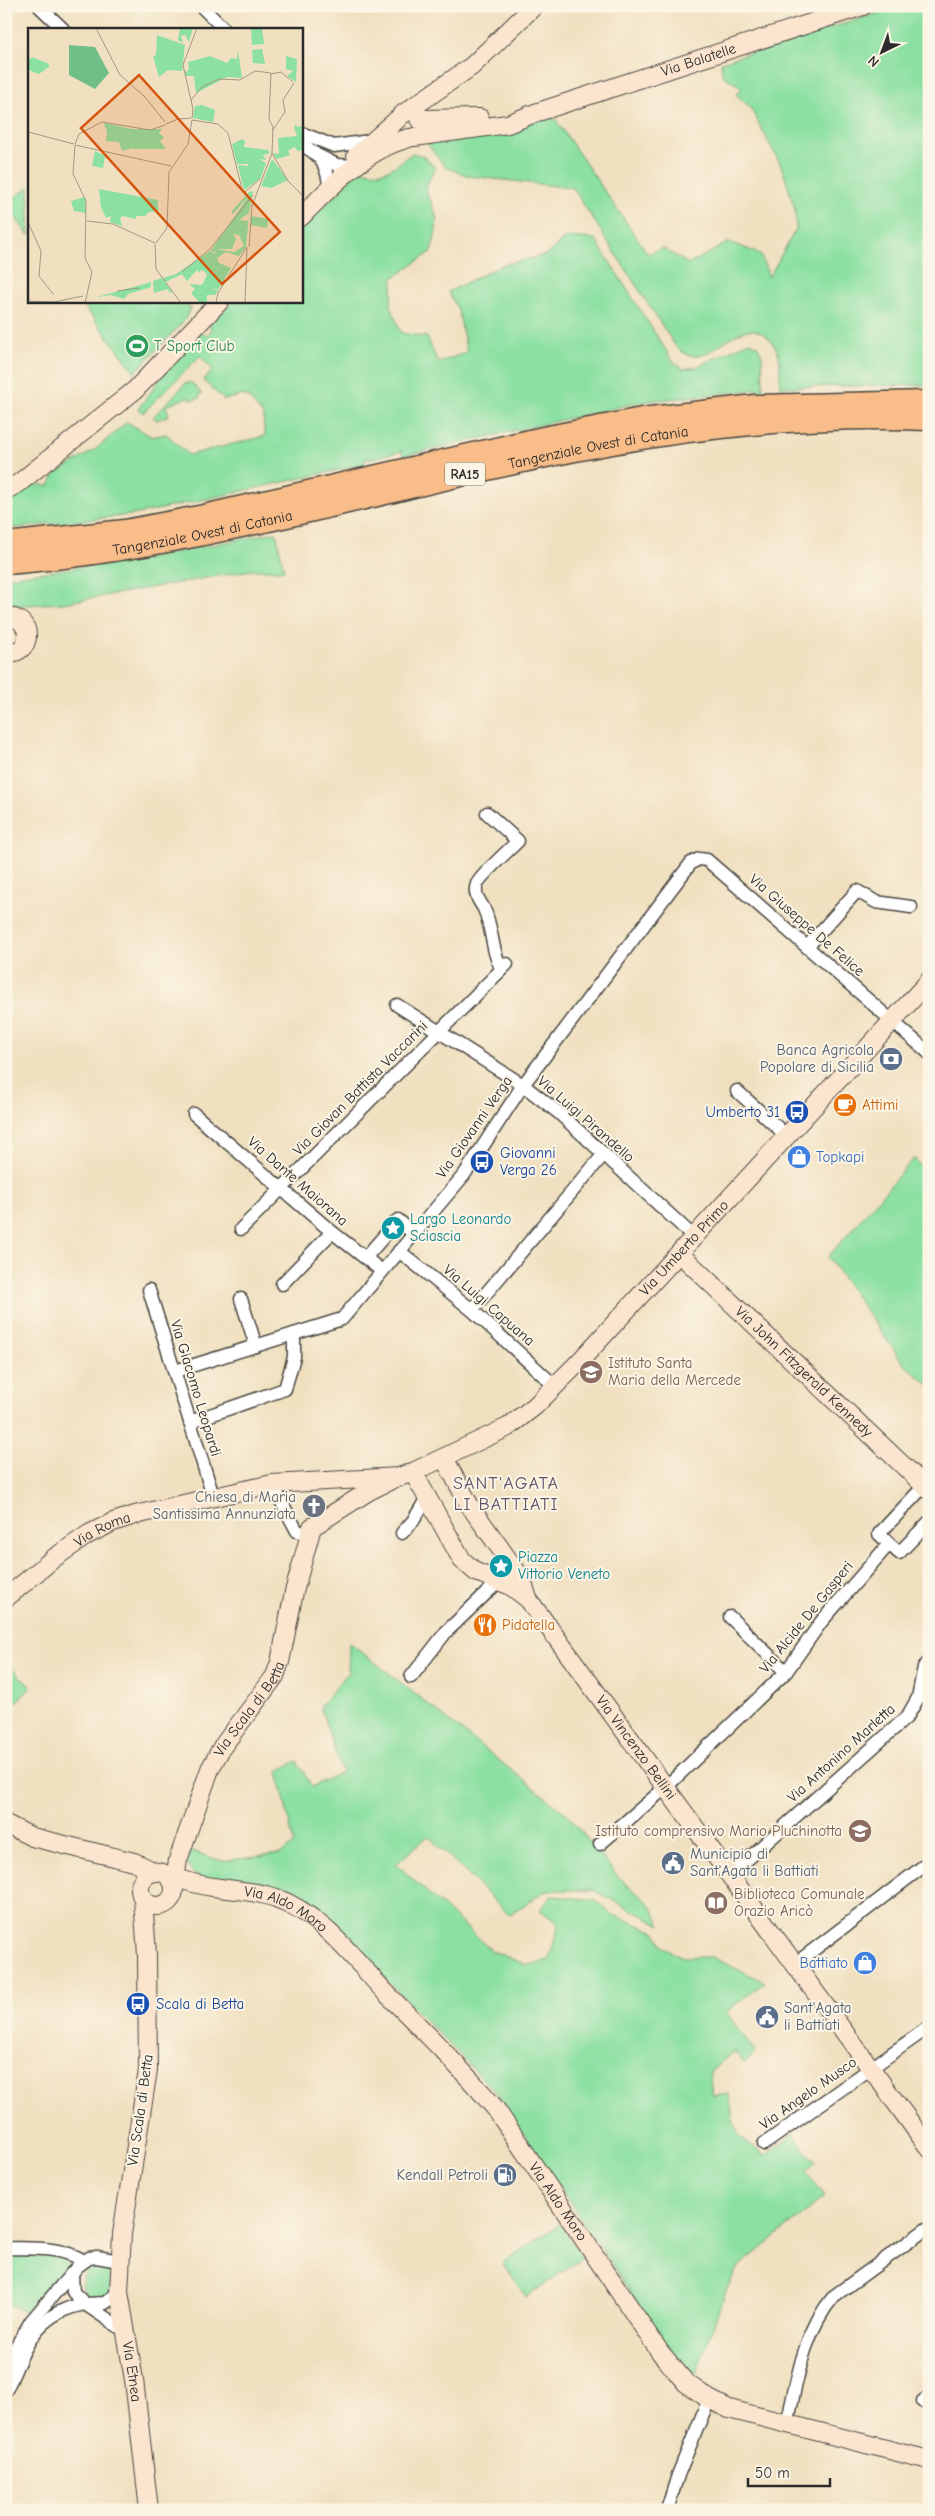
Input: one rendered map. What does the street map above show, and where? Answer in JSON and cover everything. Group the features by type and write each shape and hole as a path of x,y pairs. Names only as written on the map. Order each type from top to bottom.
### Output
{"highway":[{"name":"Tangenziale Ovest di Catania","path":"6,544 125,531 204,516 543,438 642,419 755,406 929,402"},
{"name":"Tangenziale Ovest di Catania","path":"6,563 127,549 197,535 547,455 643,438 762,424 835,420 929,419"}],"main road":[{"path":"302,216 344,173 370,141 407,117 461,75 491,50 534,6"},
{"name":"Via Balatelle","path":"535,113 862,6"},
{"path":"411,138 401,136 396,123 434,102 461,75"},
{"path":"434,102 436,113 442,118"},
{"path":"407,117 499,118 535,113"},
{"path":"344,173 386,145 411,138 508,124 535,113"},
{"path":"6,490 19,483 135,390 219,302"},
{"path":"6,481 46,461"},
{"path":"6,617 20,620 26,628 27,642 13,652 6,667"},
{"name":"Via Umberto Primo","path":"310,1531 369,1491 508,1427 556,1386 680,1254 929,981"},
{"name":"Via John Fitzgerald Kennedy","path":"680,1254 926,1488"},
{"path":"444,1458 470,1506 518,1572 528,1599"},
{"path":"406,1474 427,1498 462,1560 476,1572 511,1586 528,1599"},
{"name":"Via Roma","path":"6,1598 54,1558 89,1534 113,1522 213,1496 272,1484 406,1474"},
{"name":"Via Scala di Betta","path":"122,2234 148,2070 147,1955 168,1886 210,1769 222,1747 275,1676 280,1662 310,1531"},
{"path":"500,1583 518,1572"},
{"name":"Via Vincenzo Bellini","path":"528,1599 929,2148"},
{"path":"6,1824 32,1837 134,1862 168,1886 198,1883 217,1888"},
{"path":"116,1859 127,1867 141,1892 152,1906 168,1886"},
{"path":"178,1860 187,1873 198,1883"},
{"path":"147,1955 141,1892 145,1876 168,1886 217,1888"},
{"name":"Via Aldo Moro","path":"217,1888 256,1892 276,1898 297,1908 313,1919 474,2083 510,2129 660,2352 686,2383 709,2400 746,2415 929,2460"},
{"name":"Via Etnea","path":"122,2234 119,2260 119,2292 134,2380 149,2510"}],"street":[{"path":"39,6 62,28"},
{"path":"201,6 223,28"},
{"path":"302,133 334,146 344,156 344,173"},
{"path":"334,146 370,141"},
{"path":"302,145 344,173"},
{"path":"320,156 326,164 344,173"},
{"name":"Via Giovan Battista Vaccarini","path":"241,1229 504,967 497,961 493,936 484,909 476,896 477,884 518,841 487,812"},
{"name":"Via Giuseppe De Felice","path":"698,859 707,860 929,1053"},
{"name":"Via Giovanni Verga","path":"175,1372 342,1319 464,1175 523,1085 691,863 698,859"},
{"path":"807,947 857,891 876,902 911,906"},
{"name":"Via Luigi Pirandello","path":"397,1005 523,1085 559,1113 694,1237"},
{"path":"737,1090 787,1136"},
{"name":"Via Dante Maiorana","path":"194,1114 332,1232 382,1271"},
{"path":"472,1310 604,1154"},
{"path":"366,1257 398,1220 414,1234"},
{"path":"282,1284 332,1232"},
{"name":"Via Luigi Capuana","path":"400,1250 472,1310 556,1386"},
{"name":"Via Giacomo Leopardi","path":"149,1290 213,1496"},
{"path":"241,1299 256,1346"},
{"path":"190,1422 285,1389 294,1357 294,1334"},
{"path":"272,1484 297,1532 310,1531"},
{"path":"926,1488 879,1534 886,1547 899,1554 929,1522"},
{"path":"402,1533 413,1521 427,1498"},
{"name":"Via Alcide De Gasperi","path":"600,1844 666,1787 786,1672 821,1622 886,1547"},
{"path":"411,1677 446,1632 500,1583"},
{"path":"730,1617 786,1672"},
{"name":"Via Antonino Marletta","path":"730,1875 907,1717 918,1698 924,1667 929,1662"},
{"path":"795,1964 929,1862"},
{"name":"Via Angelo Musco","path":"764,2144 929,2027"},
{"path":"786,2425 803,2354 822,2311 834,2296 929,2227"},
{"path":"6,2248 69,2252 84,2261"},
{"path":"6,2364 31,2321 84,2261 97,2257 119,2260"},
{"path":"72,2273 73,2292 85,2304 125,2331"},
{"path":"6,2390 28,2344 41,2324 60,2310 85,2304 105,2303 119,2292"},
{"path":"667,2510 678,2475 709,2400"}],"green space":[{"path":"901,6 929,6 929,385 780,387 780,360 774,345 762,333 751,330 733,336 704,354 691,356 685,354 676,347 573,188 469,176 445,167 426,142 553,116 648,254 662,248 689,264 729,242 760,254 769,277 796,229 795,209 781,165 750,107 736,94 742,88 722,75 721,62"},
{"path":"412,153 423,156 436,168 427,188 427,193 436,216 436,230 431,252 393,278 391,306 401,333 427,337 438,363 467,352 458,310 448,292 502,265 546,255 566,237 595,239 672,360 683,369 696,367 749,342 757,345 762,355 763,389 641,402 403,456 402,451 365,460 365,464 138,514 6,529 6,496 33,484 49,486 54,475 96,449 127,422 152,437 166,434 189,455 265,436 263,415 248,397 243,395 224,400 203,380 213,370 200,356 143,413 138,409 167,370 201,333 207,335 211,331 210,324 232,302 302,302 302,229 360,169 368,172 382,172 394,167"},
{"path":"28,188 28,235 6,204"},
{"name":"T Sport Club","path":"81,302 189,302 187,306 191,308 185,320 135,372"},
{"path":"186,383 192,383 202,394 199,395 200,398 192,400 188,397 166,406 169,415 157,420 153,417"},
{"path":"276,532 284,570 252,570 63,603 6,606 6,577 142,559"},
{"path":"914,1158 929,1176 929,1385 904,1364 828,1257"},
{"path":"349,1642 567,1814 620,1879 650,1904 661,1925 593,1890 547,1890 509,1915 428,1836 396,1864 492,1951 527,1965 549,1960 559,1924 540,1910 552,1896 596,1900 611,1914 656,1932 664,1948 683,1957 711,1957 765,1982 726,2012 756,2053 744,2063 734,2051 710,2072 713,2096 729,2094 734,2125 737,2131 747,2143 766,2155 793,2134 815,2162 806,2171 825,2196 737,2268 725,2293 695,2377 679,2363 669,2350 496,2092 326,1918 294,1899 265,1888 199,1878 191,1871 186,1862 189,1850 222,1861 281,1854 294,1844 278,1771 297,1761 312,1787 342,1772 320,1706 348,1673"},
{"path":"6,1663 31,1687 6,1713"},
{"path":"560,2224 583,2258 526,2297 502,2263"},
{"path":"6,2253 60,2255 68,2261 68,2267 27,2313 6,2303"},
{"path":"98,2262 111,2269 111,2292 104,2297 91,2298 83,2289 83,2278 89,2269"}],"place":[{"name":"T Sport Club","path":"137,346"},
{"name":"Banca Agricola Popolare di Sicilia","path":"891,1059"},
{"name":"Attimi","path":"845,1105"},
{"name":"Umberto 31","path":"797,1112"},
{"name":"Topkapi","path":"799,1157"},
{"name":"Giovanni Verga 26","path":"482,1162"},
{"name":"Largo Leonardo Sciascia","path":"393,1228"},
{"name":"Istituto Santa Maria della Mercede","path":"591,1372"},
{"name":"Chiesa di Maria Santissima Annunziata","path":"314,1506"},
{"name":"Piazza Vittorio Veneto","path":"501,1566"},
{"name":"Pidatella","path":"485,1625"},
{"name":"Istituto comprensivo Mario Pluchinotta","path":"860,1831"},
{"name":"Municipio di Sant'Agata li Battiati","path":"673,1863"},
{"name":"Biblioteca Comunale Orazio Aricò","path":"716,1903"},
{"name":"Battiato","path":"865,1963"},
{"name":"Scala di Betta","path":"138,2004"},
{"name":"Sant'Agata li Battiati","path":"767,2017"},
{"name":"Kendall Petroli","path":"505,2175"}],"district":[{"name":"SANT'AGATA LI BATTIATI","path":"506,1494"}]}
